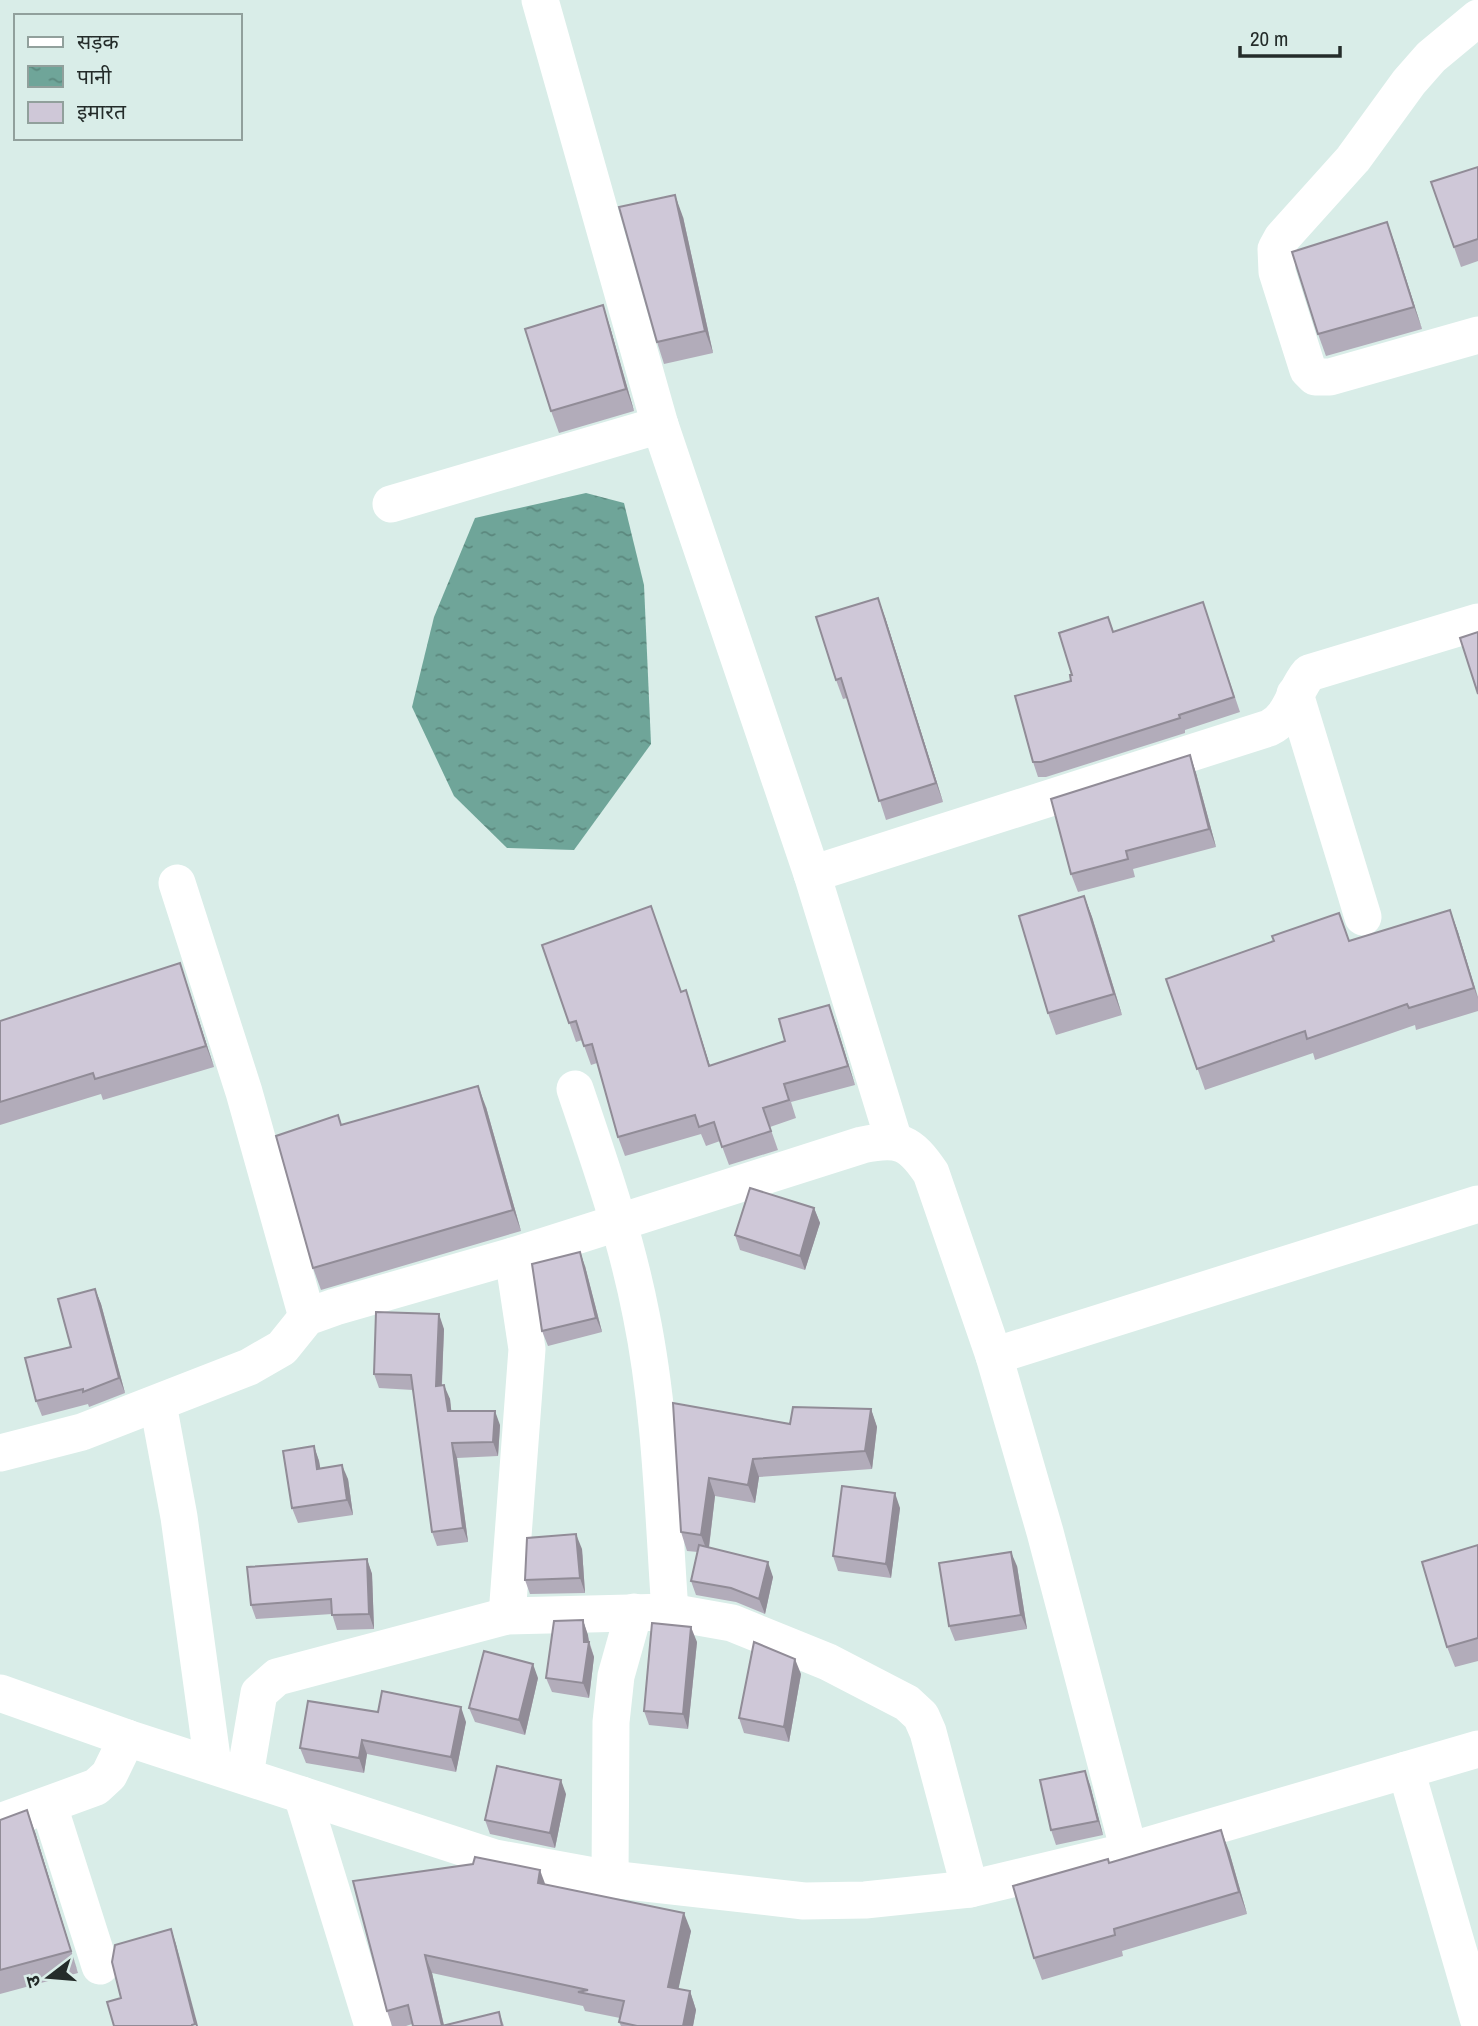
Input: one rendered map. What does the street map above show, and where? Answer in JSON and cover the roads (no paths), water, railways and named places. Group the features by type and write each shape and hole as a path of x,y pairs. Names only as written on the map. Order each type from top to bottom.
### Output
{"street":[{"path":"540,0 660,425 812,873 894,1141"},
{"path":"1478,18 1431,57 1409,82 1353,159 1282,238 1275,261 1308,370 1315,377 1330,377 1478,335"},
{"path":"391,504 660,425"},
{"path":"812,873 1269,729 1284,719 1295,694 1310,673 1321,667 1478,622"},
{"path":"1295,694 1363,917"},
{"path":"177,883 188,961 244,1092 307,1318"},
{"path":"575,1089 620,1223 641,1314 650,1371 670,1612"},
{"path":"0,1453 82,1432 263,1360 282,1348 307,1318 335,1307 513,1256 862,1145 894,1141 906,1145 919,1155 931,1173 994,1356 1045,1532 1129,1851"},
{"path":"994,1356 1478,1204"},
{"path":"507,1616 527,1349 513,1256"},
{"path":"158,1404 229,1770"},
{"path":"610,1879 611,1721 616,1676 634,1612"},
{"path":"229,1770 258,1693 276,1677 507,1616 670,1612 732,1623 828,1662 907,1703 920,1716 928,1732 970,1889"},
{"path":"0,1693 127,1738 495,1857 610,1879 804,1901 864,1900 970,1889 1129,1851 1478,1749"},
{"path":"0,1822 96,1787 109,1775 127,1738"},
{"path":"1406,1770 1478,2018"},
{"path":"302,1795 373,2026"},
{"path":"49,1806 100,1966"}],"water":[{"path":"586,493 624,503 644,585 651,744 574,850 507,848 454,796 412,707 434,617 475,518"}]}
